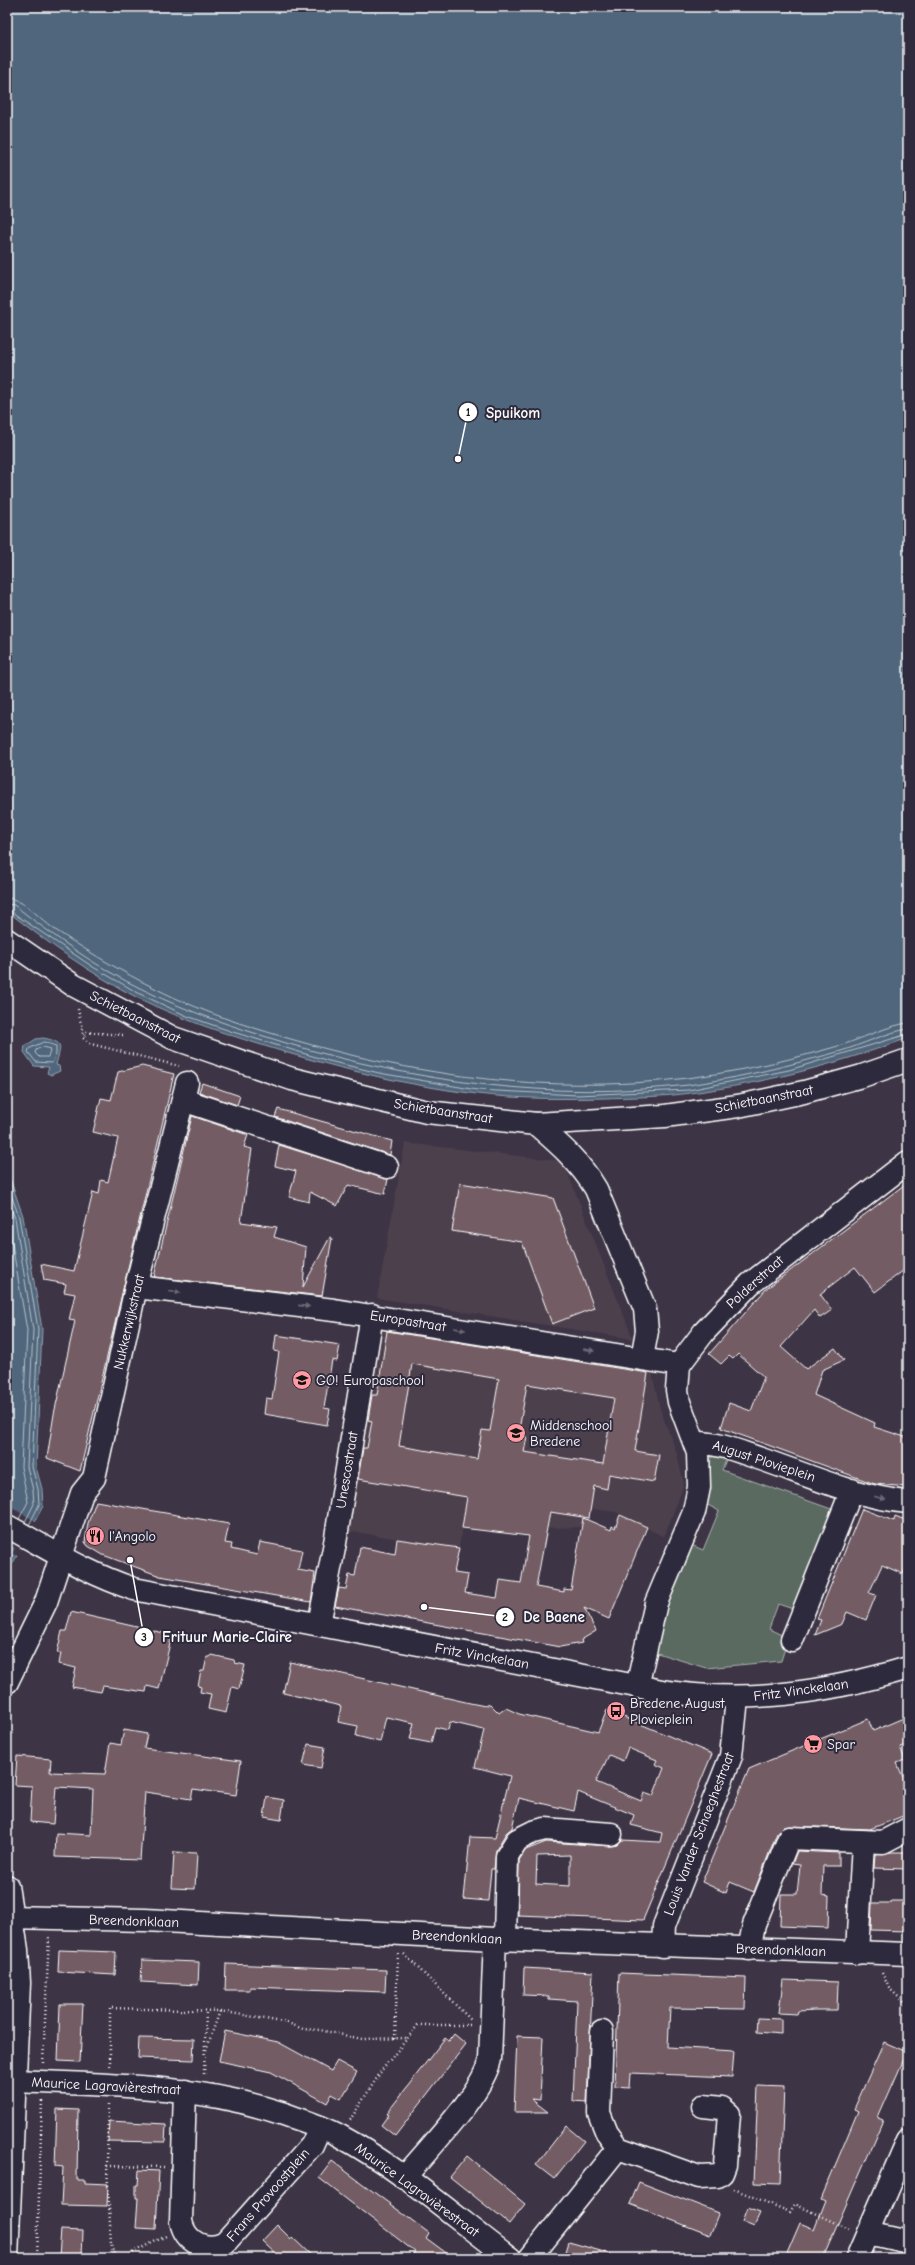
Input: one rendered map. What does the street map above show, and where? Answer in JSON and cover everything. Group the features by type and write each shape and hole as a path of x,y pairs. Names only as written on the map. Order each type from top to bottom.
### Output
{"street":[{"name":"Schietbaanstraat","path":"7,940 73,985 173,1038 292,1079 356,1096 427,1112 536,1124 665,1116 738,1106 811,1090 862,1076 908,1060"},
{"path":"185,1092 386,1167"},
{"name":"Nukkerwijkstraat","path":"7,1682 46,1602 80,1499 94,1478 136,1287 185,1092"},
{"path":"536,1124 577,1162 586,1172 596,1189 645,1309 647,1331 642,1358"},
{"name":"Polderstraat","path":"679,1364 704,1332 750,1284 908,1162"},
{"name":"Europastraat","path":"136,1287 372,1315 679,1364"},
{"name":"Unescostraat","path":"319,1624 335,1543 372,1315"},
{"path":"679,1364 677,1390 679,1402 696,1443"},
{"name":"August Plovieplein","path":"637,1686 656,1602 694,1512 697,1499 700,1464 696,1443 726,1447 852,1490 886,1500 908,1502"},
{"path":"792,1640 852,1490"},
{"name":"Fritz Vinckelaan","path":"7,1526 92,1574 134,1589 319,1624 362,1635 692,1696 737,1698 777,1696 844,1686 908,1668"},
{"name":"Louis Vander Schaeghestraat","path":"663,1946 664,1926 731,1756 737,1698"},
{"path":"404,2178 475,2092 485,2075 490,2059 506,1856 517,1840 533,1832 545,1829 611,1834"},
{"path":"749,1949 754,1925 789,1838 882,1842 908,1830"},
{"path":"863,1842 867,1953"},
{"path":"7,1886 19,1983 7,2258"},
{"name":"Breendonklaan","path":"10,1917 145,1920 500,1940 908,1954"},
{"path":"602,2032 598,2113 607,2133 618,2148 699,2177 718,2176 722,2173 725,2165 730,2114 722,2108 703,2106"},
{"name":"Maurice Lagravièrestraat","path":"15,2081 121,2085 194,2092 249,2103 320,2127 340,2136 404,2178 510,2258"},
{"path":"182,2228 182,2168 194,2092"},
{"name":"Frans Provoostplein","path":"182,2228 194,2242 203,2246 228,2251 312,2145 320,2127"},
{"path":"908,2140 863,2244 908,2242"},
{"path":"530,2258 618,2148"}],"path":[{"path":"125,1035 86,1032 83,1038 91,1044 177,1064 188,1074 185,1092"},
{"path":"340,2136 382,2070 418,2025 476,2025 398,1949 395,2039"},
{"path":"867,1953 880,1969 889,1988 908,2006"},
{"path":"205,2052 206,2011"},
{"path":"194,2092 205,2052 220,2011"},
{"path":"107,2166 182,2168"},
{"path":"718,2176 725,2185 790,2212 795,2204 854,2231 863,2244"},
{"path":"122,2258 182,2228"}],"shaded area":[{"path":"405,1143 563,1161 633,1339 377,1298"},
{"name":"Middenschool Bredene","path":"379,1328 652,1372 660,1409 676,1451 684,1484 664,1537 616,1512 591,1509 587,1527 541,1528 504,1523 502,1534 462,1528 459,1548 347,1531"}],"green space":[{"path":"715,1455 728,1455 722,1470 834,1510 793,1609 778,1604 769,1629 788,1638 781,1661 706,1668 654,1652 665,1603 689,1544 703,1550 719,1511 706,1504 710,1475 710,1459"}],"water":[{"path":"7,7 908,7 908,1038 801,1072 719,1089 680,1094 648,1097 541,1098 493,1096 452,1091 378,1077 305,1058 226,1034 173,1014 138,998 87,969 7,911"},
{"path":"43,1038 55,1041 60,1046 56,1065 59,1066 60,1071 51,1075 47,1073 49,1067 34,1066 24,1052 25,1046 36,1039"},
{"path":"7,1170 23,1216 42,1329 36,1467 42,1489 43,1506 13,1563 7,1571"}],"pier":[{"path":"7,1505 37,1522 19,1556 12,1554 15,1548 7,1544"}],"building":[{"path":"142,1066 174,1074 80,1471 47,1458 54,1414 75,1321 69,1320 75,1294 64,1292 66,1284 44,1280 41,1264 74,1271 93,1192 99,1194 101,1180 108,1182 118,1138 93,1132 101,1098 111,1100 118,1072"},
{"path":"202,1083 240,1096 237,1105 199,1092"},
{"path":"278,1109 392,1141 390,1155 275,1117"},
{"path":"192,1116 248,1135 244,1147 252,1149 241,1222 277,1227 274,1237 306,1247 303,1287 330,1237 332,1238 322,1296 154,1277"},
{"path":"279,1145 388,1179 385,1194 348,1185 337,1206 310,1192 309,1202 289,1197 296,1171 275,1166"},
{"path":"908,1182 908,1267 875,1292 855,1267 820,1294 832,1310 820,1318 814,1310 781,1347 806,1369 835,1348 844,1360 822,1370 814,1395 875,1423 874,1427 908,1438 908,1487 875,1484 721,1428 729,1403 751,1411 764,1377 738,1354 733,1359 729,1356 721,1364 709,1354 766,1289"},
{"path":"460,1183 553,1198 594,1308 552,1324 522,1242 452,1231"},
{"path":"387,1331 648,1373 635,1451 659,1455 654,1482 609,1474 607,1489 594,1486 589,1518 550,1512 536,1587 564,1592 564,1589 571,1590 583,1518 611,1530 612,1526 615,1528 620,1515 647,1527 609,1619 584,1608 596,1631 581,1640 582,1643 560,1647 335,1606 339,1588 346,1589 349,1575 355,1576 360,1547 395,1554 397,1539 459,1548 454,1573 468,1575 465,1593 497,1598 500,1580 521,1583 529,1536 462,1528 467,1497 358,1479 363,1448 367,1448 372,1421 368,1420 372,1395 377,1395","holes":["412,1364 499,1379 490,1431 482,1430 477,1459 399,1446","527,1384 614,1398 603,1464 524,1452 527,1437 518,1436"]},
{"name":"GO! Europaschool","path":"276,1335 340,1345 337,1361 332,1360 324,1408 330,1409 327,1425 264,1414 266,1398 272,1399 279,1352 274,1351"},
{"path":"96,1501 229,1524 225,1543 232,1544 231,1549 257,1555 260,1542 302,1550 298,1570 315,1573 311,1602 160,1576 103,1555 88,1546 85,1542 88,1523"},
{"path":"862,1509 894,1521 895,1516 908,1521 908,1562 903,1574 882,1565 869,1593 876,1595 866,1620 847,1612 842,1624 815,1635 821,1620 817,1619"},
{"path":"71,1612 172,1635 159,1689 147,1686 146,1692 103,1686 101,1692 72,1687 76,1668 59,1664 61,1653 57,1653 62,1631 66,1631"},
{"path":"212,1655 234,1660 235,1663 245,1665 239,1689 232,1687 226,1713 208,1709 211,1694 200,1692 201,1687 198,1686 201,1671 204,1671 207,1657"},
{"path":"290,1662 470,1703 485,1706 490,1704 499,1713 506,1708 519,1714 598,1732 607,1710 712,1754 643,1920 518,1915 519,1860 526,1850 546,1842 610,1846 617,1845 622,1840 660,1842 662,1833 631,1825 634,1815 578,1792 574,1811 519,1798 512,1828 506,1833 496,1850 494,1869 491,1869 488,1901 464,1899 470,1837 495,1838 510,1776 475,1767 484,1730 450,1722 448,1730 435,1727 431,1743 410,1739 414,1723 386,1717 380,1742 356,1736 358,1726 338,1722 341,1706 283,1693","holes":["628,1748 657,1760 655,1764 664,1768 653,1796 644,1793 641,1801 596,1782 609,1755 623,1761","570,1855 570,1886 536,1884 537,1856"]},
{"path":"908,1716 908,1744 900,1747 905,1760 897,1763 908,1789 908,1814 870,1829 783,1827 777,1833 754,1892 730,1882 726,1893 702,1882 749,1769 868,1719 873,1731"},
{"path":"124,1730 147,1734 144,1748 241,1761 236,1795 193,1789 191,1799 145,1792 140,1860 55,1857 56,1833 91,1835 93,1789 56,1787 53,1824 30,1822 32,1786 15,1785 17,1756 51,1759 50,1772 105,1774 110,1743 121,1745"},
{"path":"308,1744 325,1747 321,1768 303,1765"},
{"path":"267,1797 284,1800 281,1820 264,1817"},
{"path":"797,1851 839,1853 839,1866 823,1866 822,1895 829,1896 828,1928 780,1926 781,1894 797,1894 800,1865 792,1864"},
{"path":"174,1852 197,1853 195,1889 172,1888"},
{"path":"908,1852 908,1869 874,1868 875,1854"},
{"path":"891,1901 908,1901 908,1931 871,1930 872,1903 891,1903"},
{"path":"59,1950 116,1952 115,1975 58,1972"},
{"path":"142,1960 199,1962 198,1985 141,1982"},
{"path":"226,1964 386,1970 385,1992 250,1987 250,1990 225,1990"},
{"path":"524,1968 593,1972 587,2102 573,2101 577,2001 549,1999 549,1996 523,1995"},
{"path":"619,1973 746,1978 745,2009 670,2008 668,2047 734,2051 732,2077 630,2073 629,2088 615,2087"},
{"path":"783,1980 838,1982 837,2010 798,2011 797,2014 779,2013"},
{"path":"60,2004 83,2004 80,2062 58,2061"},
{"path":"758,2018 781,2019 781,2034 757,2032"},
{"path":"225,2031 278,2042 331,2071 337,2061 357,2072 341,2099 332,2094 327,2103 271,2072 219,2061"},
{"path":"454,2034 466,2044 395,2136 381,2125 389,2114 387,2113 445,2038 449,2041"},
{"path":"517,2036 543,2037 540,2100 531,2099 548,2112 514,2112"},
{"path":"139,2038 194,2039 193,2060 138,2058"},
{"path":"884,2042 907,2052 878,2118 883,2120 823,2258 785,2258 800,2223 814,2229 825,2201 821,2199 858,2111 854,2109"},
{"path":"758,2086 784,2087 780,2184 754,2183"},
{"path":"57,2109 78,2110 77,2180 85,2180 85,2183 108,2184 107,2206 61,2205 63,2167 55,2166"},
{"path":"109,2121 166,2124 165,2142 108,2141"},
{"path":"566,2126 584,2141 554,2179 536,2165"},
{"path":"467,2156 525,2204 509,2224 450,2177"},
{"path":"332,2161 429,2233 426,2238 453,2258 411,2258 415,2252 319,2178"},
{"path":"139,2170 159,2171 156,2229 136,2228 138,2198 136,2198 136,2185 138,2185"},
{"path":"639,2182 719,2213 710,2235 630,2204"},
{"path":"747,2208 760,2213 754,2226 742,2221"},
{"path":"277,2225 314,2258 280,2258 262,2241"},
{"path":"61,2230 83,2231 82,2257 59,2256"},
{"path":"569,2242 611,2254 610,2258 564,2258"}],"place":[{"name":"Spuikom","path":"458,459"},
{"name":"GO! Europaschool","path":"302,1380"},
{"name":"Middenschool Bredene","path":"516,1433"},
{"name":"l'Angolo","path":"95,1536"},
{"name":"Frituur Marie-Claire","path":"130,1560"},
{"name":"De Baene","path":"424,1607"},
{"name":"Bredene August Plovieplein","path":"616,1711"},
{"name":"Spar","path":"813,1744"}]}
